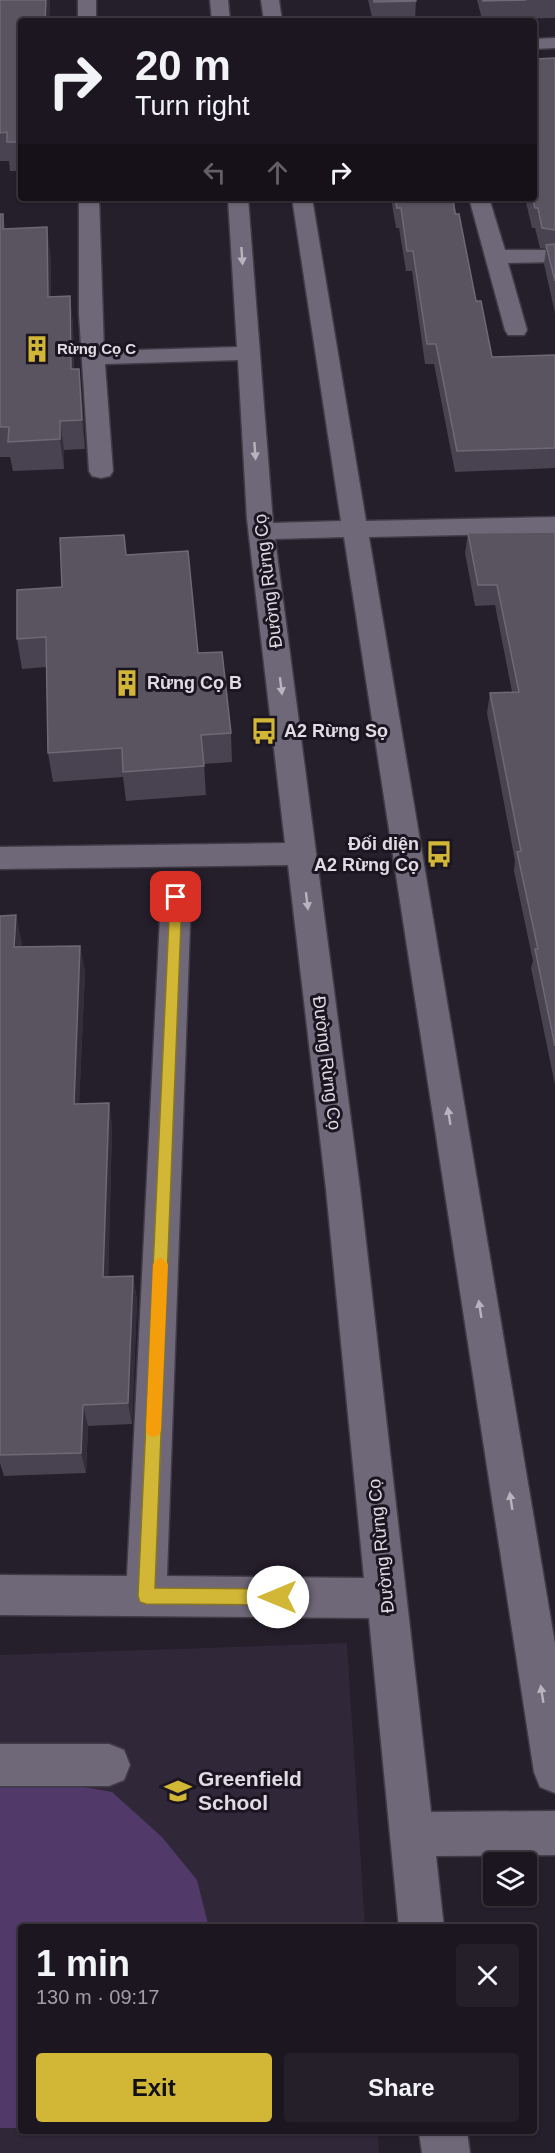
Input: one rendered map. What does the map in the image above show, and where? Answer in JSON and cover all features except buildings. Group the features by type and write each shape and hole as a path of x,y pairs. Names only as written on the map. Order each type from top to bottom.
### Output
{"street":[{"path":"87,0 87,18"},
{"path":"219,0 221,18"},
{"path":"270,0 273,18"},
{"path":"537,44 555,43"},
{"path":"89,201 93,358 101,471"},
{"name":"Đường Rừng Cọ","path":"238,201 261,531 344,1200 422,1924"},
{"path":"302,201 555,1772"},
{"path":"480,201 516,330"},
{"path":"496,257 555,256"},
{"path":"93,358 248,353"},
{"path":"261,531 356,531 555,525"},
{"path":"0,858 301,854"},
{"path":"146,1596 176,897"},
{"path":"0,1595 387,1598"},
{"path":"0,1765 109,1765"},
{"path":"413,1834 555,1833"},
{"path":"444,2134 446,2153"}],"shaded area":[{"name":"Greenfield School","path":"347,1643 365,1924 18,1924 18,2134 378,2134 379,2153 0,2153 0,1655"},
{"path":"78,1786 112,1792 162,1837 197,1880 208,1924 18,1924 18,2128 0,2128 0,1787"}],"slow traffic":[{"path":"153,1430 160,1264"}],"place":[{"name":"Rừng Cọ C","path":"37,349"},
{"name":"Rừng Cọ B","path":"127,683"},
{"name":"A2 Rừng Sọ","path":"264,731"},
{"name":"Đối diện A2 Rừng Cọ","path":"439,854"},
{"name":"Greenfield School","path":"178,1791"}],"route":[{"path":"176,897 146,1596 278,1597"}]}
